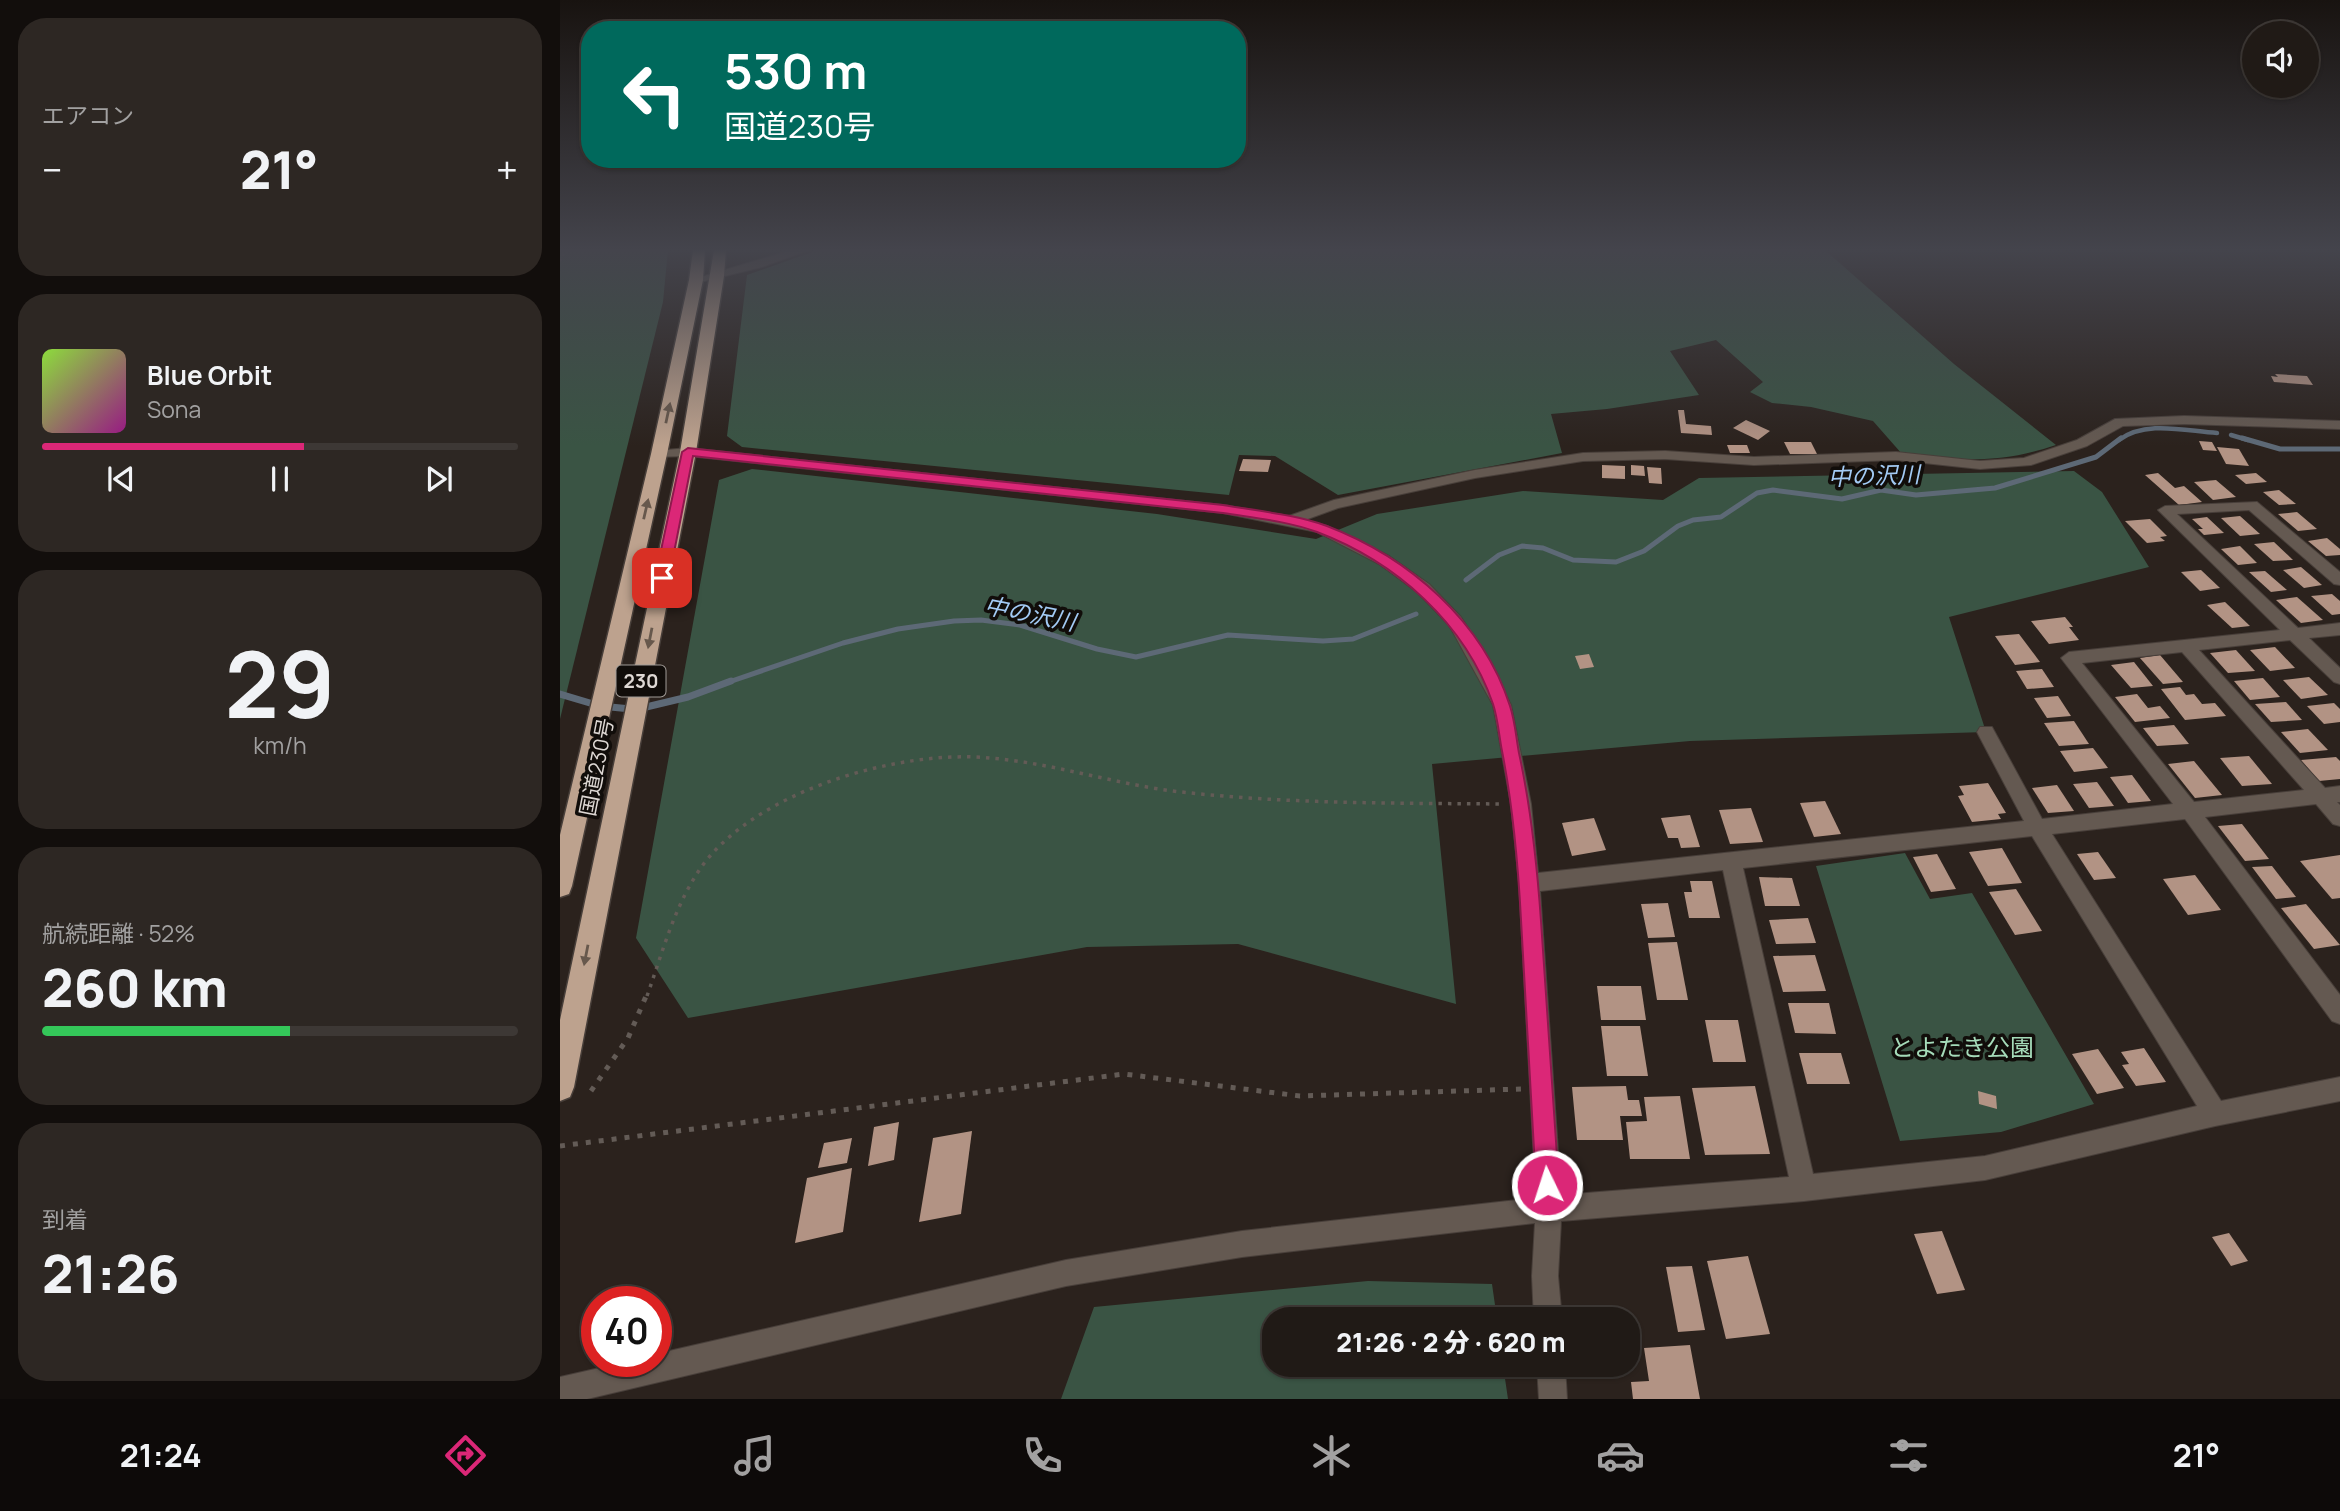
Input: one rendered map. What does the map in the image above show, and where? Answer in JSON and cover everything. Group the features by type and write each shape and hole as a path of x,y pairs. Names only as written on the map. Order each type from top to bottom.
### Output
{"highway":[{"name":"国道230号","path":"560,886 689,315"},
{"name":"国道230号","path":"560,1087 688,452 711,315"}],"street":[{"path":"1290,520 1334,504 1475,474 1583,457 1665,455 1754,461 1896,456 1980,465 2026,462 2082,443 2120,422 2184,420 2340,425"},
{"path":"659,454 688,452 1223,509 1290,520 1322,529 1384,560 1423,588 1455,621 1482,663 1502,705 1521,804 1529,883 1549,1209 1545,1276 1547,1307"},
{"path":"2340,580 2252,505 2165,510 2340,678"},
{"path":"2340,629 2069,658 2189,810 2340,1013"},
{"path":"2186,646 2330,795 2340,818"},
{"path":"1986,732 2037,827 2216,1114"},
{"path":"1529,883 2330,795"},
{"path":"1731,860 1804,1188"},
{"path":"560,1391 1066,1273 1242,1244 1549,1209 1804,1188 1985,1168 2216,1114 2340,1089"},
{"path":"1552,1377 1553,1399"}],"path":[{"path":"591,1091 620,1053 638,1018 688,891 709,856 738,825 772,805 808,790 875,769 949,756 1036,764 1128,784 1256,798 1521,804"},
{"path":"560,1146 1124,1074 1300,1096 1540,1089"}],"green space":[{"path":"560,315 660,315 560,719"},
{"path":"742,315 1899,315 1954,364 2056,445 1997,458 1943,458 1902,454 1873,421 1811,407 1772,403 1750,392 1763,382 1716,340 1670,351 1699,395 1607,409 1551,414 1562,453 1338,495 1275,456 1239,455 1229,495 742,447 727,436"},
{"path":"752,469 1157,514 1316,539 1377,514 1523,491 1663,500 1699,478 2074,471 2102,492 2149,567 1949,617 1986,732 1690,741 1432,764 1456,1004 1238,944 1087,947 688,1018 636,938 719,480"},
{"name":"とよたき公園","path":"1905,853 1930,899 1972,893 2094,1104 2001,1132 1900,1141 1816,866"},
{"path":"1368,1281 1492,1284 1495,1307 1262,1307 1262,1377 1505,1377 1508,1399 1061,1399 1094,1307"}],"building":[{"path":"2275,374 2307,376 2313,385 2274,382 2271,376 2278,377"},
{"path":"1678,410 1684,410 1686,424 1711,426 1712,435 1681,433"},
{"path":"1746,420 1770,431 1758,440 1733,428"},
{"path":"2199,441 2212,442 2217,451 2203,450"},
{"path":"1784,442 1811,442 1817,454 1790,454"},
{"path":"1727,445 1747,445 1750,453 1730,453"},
{"path":"2217,447 2239,449 2249,466 2226,464"},
{"path":"1243,459 1271,460 1268,472 1239,471"},
{"path":"1602,465 1625,466 1625,479 1602,478"},
{"path":"1631,465 1644,466 1645,476 1631,475"},
{"path":"1647,467 1661,468 1662,484 1649,483"},
{"path":"2158,473 2175,488 2184,486 2202,502 2179,505 2145,475"},
{"path":"2256,473 2267,482 2246,484 2235,475"},
{"path":"2216,480 2236,497 2213,500 2194,482"},
{"path":"2279,490 2296,504 2279,505 2263,492"},
{"path":"2297,512 2317,529 2298,531 2278,514"},
{"path":"2240,516 2260,534 2240,536 2221,518"},
{"path":"2207,517 2224,533 2204,535 2198,529 2203,529 2192,519"},
{"path":"2150,519 2167,536 2160,537 2165,541 2147,543 2125,521"},
{"path":"2327,538 2340,549 2340,555 2326,556 2308,541"},
{"path":"2274,542 2293,560 2273,561 2254,544"},
{"path":"2240,546 2257,563 2238,565 2221,549"},
{"path":"2301,567 2322,585 2304,588 2283,570"},
{"path":"2201,570 2220,588 2200,591 2181,572"},
{"path":"2265,571 2287,590 2271,592 2249,572"},
{"path":"2332,594 2340,601 2340,614 2332,615 2311,596"},
{"path":"2297,597 2323,620 2301,623 2276,600"},
{"path":"2225,602 2250,626 2232,628 2207,605"},
{"path":"2065,617 2079,640 2049,644 2031,621"},
{"path":"2019,634 2040,662 2015,665 1995,636"},
{"path":"2275,647 2295,668 2270,671 2250,650"},
{"path":"2236,650 2255,671 2228,673 2210,653"},
{"path":"1589,654 1594,667 1580,669 1575,656"},
{"path":"2160,655 2183,682 2163,684 2140,658"},
{"path":"2134,662 2153,686 2131,688 2111,665"},
{"path":"2042,669 2054,687 2027,689 2016,671"},
{"path":"2309,677 2328,695 2301,699 2283,680"},
{"path":"2263,678 2280,697 2250,700 2234,681"},
{"path":"2180,687 2186,695 2194,694 2202,704 2215,703 2226,716 2185,720 2161,689"},
{"path":"2137,694 2148,708 2160,706 2170,718 2135,722 2115,697"},
{"path":"2058,696 2071,716 2047,718 2034,698"},
{"path":"2286,702 2302,720 2271,722 2255,704"},
{"path":"2334,703 2340,709 2340,722 2324,724 2307,706"},
{"path":"2074,721 2089,744 2059,746 2044,723"},
{"path":"2174,725 2189,744 2157,746 2143,728"},
{"path":"2308,729 2328,750 2300,753 2281,732"},
{"path":"2093,748 2108,768 2074,772 2060,751"},
{"path":"2249,756 2272,784 2242,786 2220,758"},
{"path":"2336,757 2340,761 2340,779 2319,781 2301,760"},
{"path":"2194,761 2222,795 2195,798 2168,764"},
{"path":"2132,775 2151,801 2128,803 2110,777"},
{"path":"2097,782 2114,806 2089,808 2073,784"},
{"path":"1988,783 2006,813 1998,814 2001,819 1972,822 1958,796 1964,795 1959,786"},
{"path":"2057,785 2074,811 2048,813 2032,788"},
{"path":"1825,801 1841,834 1814,837 1800,803"},
{"path":"1751,808 1763,842 1730,844 1719,810"},
{"path":"1690,815 1700,847 1681,848 1678,838 1668,838 1661,818"},
{"path":"1594,818 1606,850 1572,856 1562,823"},
{"path":"2242,824 2269,859 2245,861 2218,826"},
{"path":"2002,848 2022,883 1988,886 1969,852"},
{"path":"2098,852 2116,878 2094,880 2077,854"},
{"path":"1937,854 1956,889 1931,892 1913,857"},
{"path":"2340,855 2340,898 2332,899 2300,861"},
{"path":"2272,866 2296,897 2276,899 2252,867"},
{"path":"2195,875 2221,910 2188,915 2163,879"},
{"path":"1759,877 1792,878 1800,906 1765,906"},
{"path":"1690,881 1712,881 1720,918 1689,918 1684,892 1692,892"},
{"path":"2016,889 2042,931 2015,935 1989,892"},
{"path":"1668,903 1675,937 1648,938 1641,904"},
{"path":"2306,904 2340,945 2314,949 2281,908"},
{"path":"1808,918 1816,943 1776,944 1769,920"},
{"path":"1677,942 1688,1000 1657,1000 1648,943"},
{"path":"1815,955 1826,991 1783,992 1773,956"},
{"path":"1597,986 1641,986 1646,1020 1601,1020"},
{"path":"1788,1003 1829,1003 1836,1034 1795,1033"},
{"path":"1705,1020 1738,1020 1746,1062 1713,1062"},
{"path":"1601,1026 1640,1026 1648,1076 1607,1076"},
{"path":"2144,1048 2166,1082 2136,1086 2122,1065 2129,1064 2121,1052"},
{"path":"2098,1049 2124,1088 2097,1094 2072,1054"},
{"path":"1799,1053 1841,1053 1850,1084 1807,1084"},
{"path":"1626,1086 1628,1100 1639,1100 1642,1116 1620,1116 1623,1140 1577,1140 1572,1087"},
{"path":"1755,1086 1770,1154 1705,1155 1692,1088"},
{"path":"1978,1091 1996,1096 1997,1109 1979,1104"},
{"path":"1680,1096 1690,1159 1630,1159 1626,1122 1647,1121 1644,1097"},
{"path":"899,1122 894,1160 868,1166 874,1127"},
{"path":"972,1131 961,1214 919,1222 933,1138"},
{"path":"852,1138 847,1163 818,1168 824,1143"},
{"path":"852,1168 843,1232 795,1243 807,1178"},
{"path":"1942,1231 1965,1290 1937,1294 1914,1234"},
{"path":"2229,1233 2248,1261 2231,1266 2212,1237"},
{"path":"1748,1256 1770,1334 1726,1339 1707,1261"},
{"path":"1692,1266 1705,1330 1678,1332 1666,1267"},
{"path":"1690,1345 1700,1399 1633,1399 1631,1382 1649,1381 1644,1348"}],"waterway":[{"name":"中の沢川","path":"2119,440 2141,430 2153,428 2217,433"},
{"name":"中の沢川","path":"2231,435 2248,440"},
{"name":"中の沢川","path":"1466,580 1499,555 1522,546 1543,548 1573,560 1616,562 1644,551 1678,526 1693,520 1721,517 1757,493 1773,490 1842,499 1881,490 1916,495 1995,488 2096,457 2121,438"},
{"name":"中の沢川","path":"2242,438 2280,449 2340,449"},
{"name":"中の沢川","path":"726,683 843,643 898,629 954,621 981,620 1020,625 1097,649 1136,657 1228,635 1323,641 1353,639 1416,614"},
{"name":"中の沢川","path":"642,708 688,697 731,681"},
{"name":"中の沢川","path":"560,694 600,706 631,709"}],"route":[{"path":"662,578 688,452 1223,509 1290,520 1322,529 1384,560 1423,588 1455,621 1482,663 1502,705 1521,804 1529,883 1547,1185"}]}
